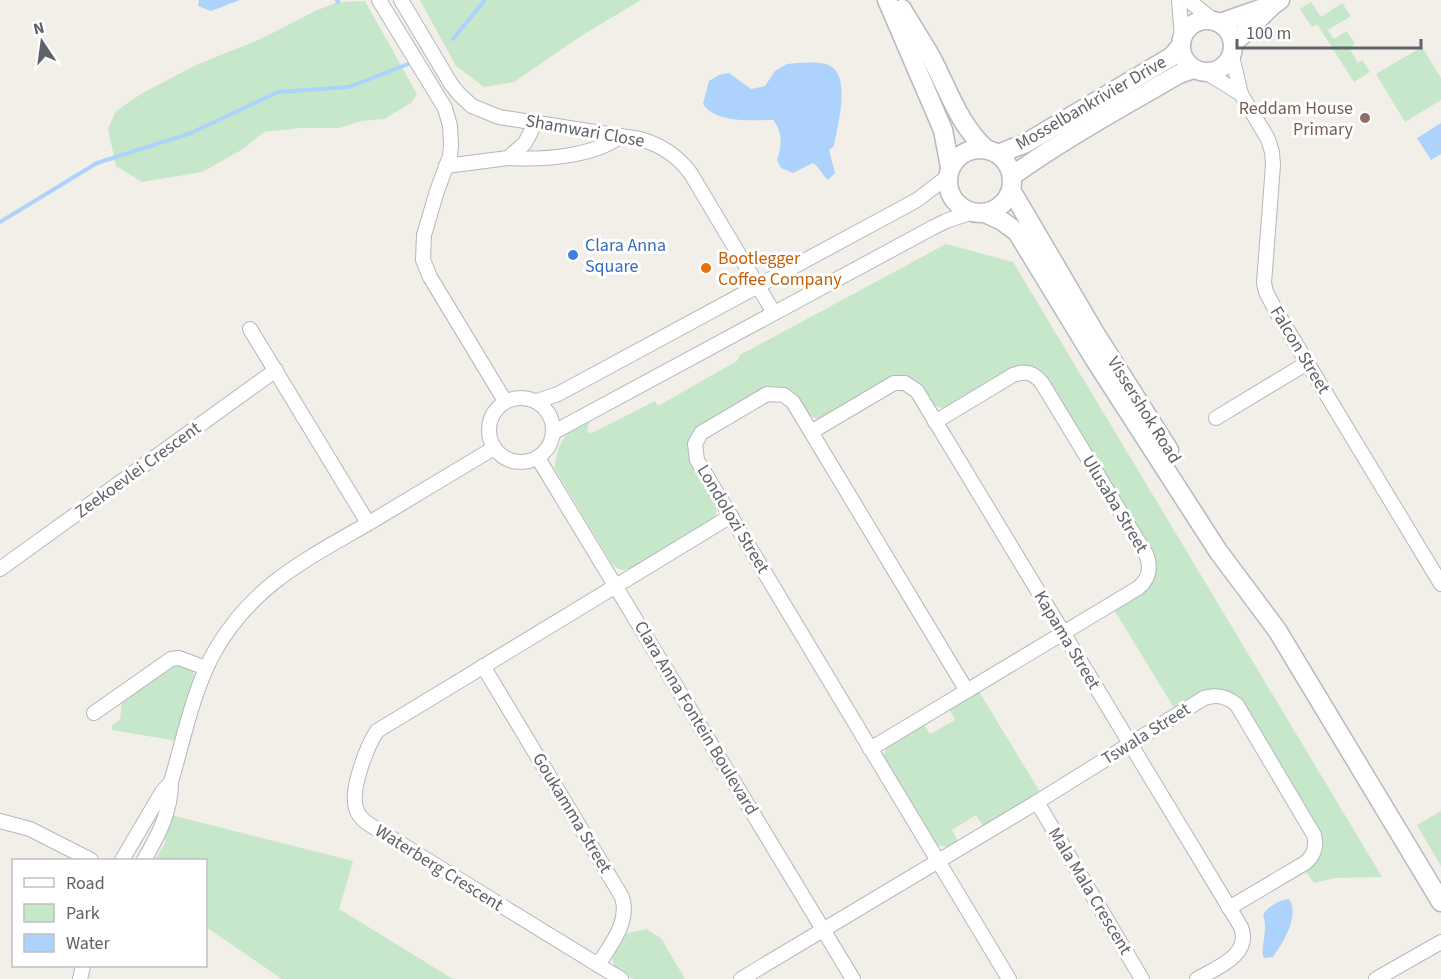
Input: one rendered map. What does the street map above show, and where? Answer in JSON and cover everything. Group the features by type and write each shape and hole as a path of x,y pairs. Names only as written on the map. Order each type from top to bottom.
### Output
{"main road":[{"path":"887,0 944,130 949,172 948,188 952,198 959,205 979,213 998,207 1006,200 1011,183 1005,160 975,139 964,124 931,57 896,0"},
{"path":"1277,2 1233,50 1221,69 1200,71 1186,63 1181,42 1192,25 1199,21 1216,22 1277,2"},
{"path":"1216,22 1230,33 1233,50"},
{"name":"Mosselbankrivier Drive","path":"992,151 1026,143 1171,57 1181,42"},
{"name":"Mosselbankrivier Drive","path":"1011,183 1048,151 1096,122 1179,74 1200,71"},
{"path":"949,172 956,158 965,152 975,148 992,151"},
{"name":"Vissershok Road","path":"1011,183 1095,333 1246,575 1441,902"},
{"name":"Vissershok Road","path":"979,213 1002,221 1017,232 1095,360 1218,550 1277,630"}],"street":[{"path":"379,0 445,108 452,135 450,156 436,191 424,235 423,260 430,277 505,401"},
{"name":"Shamwari Close","path":"401,0 451,84 464,100 481,110 499,117 640,139 659,146 685,165 774,313"},
{"path":"1179,0 1181,42"},
{"path":"1188,0 1216,22"},
{"name":"Falcon Street","path":"1233,50 1241,94 1268,139 1272,152 1273,165 1264,273 1266,292 1441,584"},
{"name":"Falcon Street","path":"1200,71 1241,94"},
{"path":"508,158 525,142 536,122"},
{"path":"446,166 508,158 539,159 582,151 612,142 621,136"},
{"path":"537,401 550,414 554,432 549,447 538,458 530,461 514,461 500,454 494,448 489,434 490,419 505,401 521,397 537,401 552,397 917,200 949,172"},
{"path":"554,432 946,221 979,213"},
{"path":"250,329 368,523"},
{"path":"1216,418 1307,363"},
{"name":"Zeekoevlei Crescent","path":"0,569 276,370"},
{"name":"Ulusaba Street","path":"870,749 1137,588 1146,579 1149,562 1042,383 1035,376 1027,372 1013,375 935,422"},
{"name":"Kapama Street","path":"811,432 888,386 900,382 916,391 1242,932 1243,940 1240,950 1233,957 1197,979"},
{"name":"Londolozi Street","path":"937,860 695,455 695,444 701,433 762,396 772,393 784,395 793,402 967,691"},
{"path":"145,859 167,813 171,782 206,668 233,623 251,601 284,574 494,448"},
{"name":"Clara Anna Fontein Boulevard","path":"538,458 853,979"},
{"name":"Waterberg Crescent","path":"621,979 378,831 362,819 356,810 354,798 357,784 369,744 377,731 731,516"},
{"path":"94,713 171,659 178,658 206,668"},
{"name":"Goukamma Street","path":"483,666 622,897 623,920 598,965"},
{"name":"Tswala Street","path":"824,929 1210,696 1222,696 1237,705 1314,835 1316,845 1312,855 1305,863 1229,908"},
{"path":"123,859 162,792 171,782"},
{"name":"Mala Mala Crescent","path":"1037,802 1142,979"},
{"path":"0,820 30,829 88,859"},
{"path":"937,860 1010,979"},
{"path":"741,979 824,929"},
{"path":"1376,979 1441,942"}],"green space":[{"path":"420,0 641,0 581,36 514,82 484,87 456,66"},
{"path":"365,1 417,94 411,103 384,119 361,121 339,128 300,128 264,132 243,149 202,172 142,182 116,166 108,129 116,111 141,94 196,65 261,39 315,11 338,2"},
{"path":"1311,2 1321,17 1342,3 1351,16 1328,30 1334,39 1347,31 1355,44 1349,48 1358,63 1362,60 1370,72 1354,82 1317,24 1312,27 1300,9"},
{"path":"1422,47 1441,78 1441,100 1405,122 1376,74"},
{"path":"946,244 1013,262 1382,877 1335,878 1314,883 1304,869 1319,854 1231,693 1217,690 1176,711 1113,608 1154,575 1037,371 943,408 934,406 910,379 819,419 811,416 786,389 766,388 689,443 689,453 693,463 715,500 717,509 715,517 631,569 620,570 612,564 555,469 558,450 568,433 589,421 587,432 592,433 655,401 658,406 737,361 740,355"},
{"path":"180,665 192,670 195,676 177,741 112,730 112,725 120,720 122,701 169,667"},
{"path":"978,690 1040,792 983,826 976,815 952,830 958,841 949,846 943,846 934,842 885,762 884,754 887,746 923,723 930,734 955,720 949,708"},
{"path":"1441,811 1441,866 1417,825"},
{"path":"171,815 353,861 339,909 453,979 282,979 207,928 207,859 156,859 165,843 165,830"},
{"path":"646,929 661,938 685,979 633,979 614,966 612,957 624,934"}],"water":[{"path":"199,0 240,0 211,11 198,6"},
{"path":"811,62 825,64 834,68 839,77 842,100 834,146 829,150 835,173 828,180 813,163 793,173 781,168 777,160 781,145 780,134 773,120 726,118 717,115 703,104 709,81 719,75 729,73 751,89 765,86 775,71 787,64"},
{"path":"1441,123 1441,154 1431,160 1417,138"},
{"path":"1289,899 1293,913 1289,929 1273,957 1264,958 1265,921 1263,915 1274,904"}],"waterway":[{"path":"453,39 485,0"},
{"path":"0,222 97,163 191,133 278,92 349,87 408,64"}],"place":[{"name":"Reddam House Primary","path":"1365,118"},
{"name":"Clara Anna Square","path":"573,255"},
{"name":"Bootlegger Coffee Company","path":"706,268"}]}
